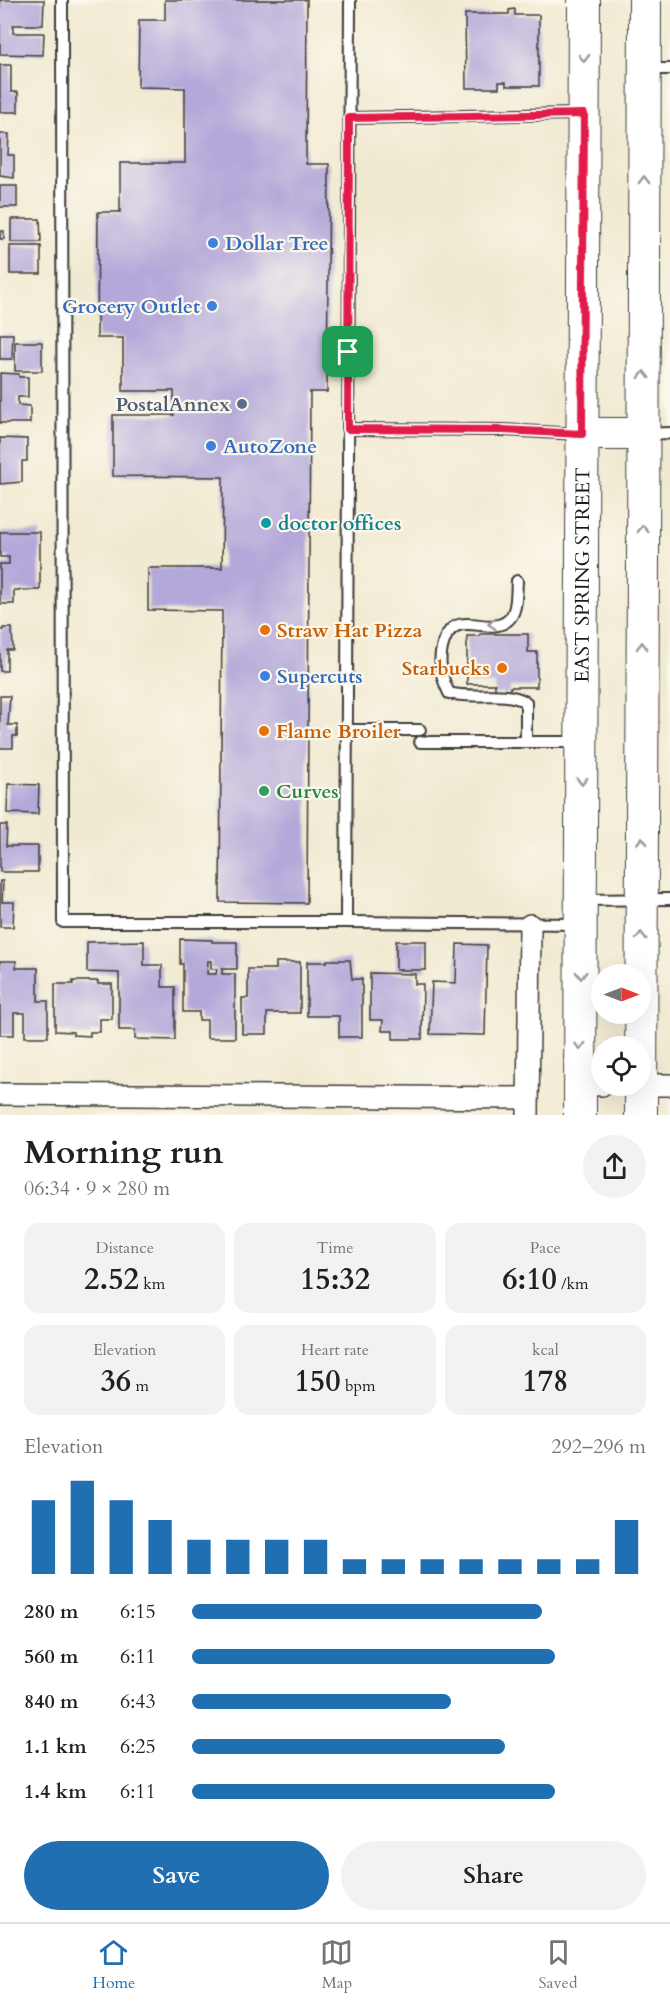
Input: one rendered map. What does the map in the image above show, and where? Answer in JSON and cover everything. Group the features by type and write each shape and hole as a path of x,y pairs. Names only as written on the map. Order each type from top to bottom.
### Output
{"main road":[{"name":"EAST SPRING STREET","path":"584,0 581,742 582,912 587,1095"},
{"path":"645,0 657,69 657,433 656,899 645,1036"},
{"path":"582,434 657,433"},
{"path":"641,1096 641,1115"}],"street":[{"path":"0,1094 528,1107 530,925"},
{"path":"651,1085 670,1085"}],"lane":[{"path":"62,0 63,922 346,922 530,925 582,912 656,899"},
{"path":"346,922 350,0"},
{"path":"349,118 584,114"},
{"path":"348,429 503,430 582,434"},
{"path":"517,581 512,615 506,622 457,625 446,633 441,651 441,677 449,693 459,696 514,696 526,702 526,741"},
{"path":"346,730 420,730"},
{"path":"420,742 581,742"}],"building":[{"path":"0,0 44,0 43,25 13,25 13,33 44,33 43,55 0,54"},
{"path":"165,0 307,0 306,164 329,164 327,392 310,392 307,903 220,902 222,611 148,610 148,568 222,568 223,477 113,476 113,415 174,415 174,391 123,391 123,338 97,338 98,212 120,212 120,163 185,163 185,88 138,87 139,20 165,20"},
{"path":"515,9 515,15 539,15 539,86 506,86 506,82 499,82 499,88 466,88 465,14 509,14 509,10"},
{"path":"0,65 11,65 11,92 18,92 18,112 0,112"},
{"path":"0,134 9,134 8,155 14,155 14,178 0,176"},
{"path":"0,186 17,186 17,207 0,207"},
{"path":"11,219 40,219 41,242 11,242"},
{"path":"0,231 4,231 4,239 0,239"},
{"path":"10,246 41,246 41,274 10,274"},
{"path":"0,334 13,334 12,359 0,359"},
{"path":"15,342 42,342 42,371 15,371"},
{"path":"0,373 28,377 28,397 18,397 18,405 30,406 30,423 0,423"},
{"path":"0,438 27,439 27,461 22,461 22,482 0,484"},
{"path":"0,532 40,532 40,590 14,590 14,604 0,604 0,564 9,564 9,557 0,557"},
{"path":"12,628 13,650 7,650 7,671 0,671 0,630"},
{"name":"Starbucks","path":"480,634 528,634 528,652 537,652 537,687 510,687 510,694 495,694 495,684 467,684 467,636 480,636"},
{"path":"0,696 10,696 8,725 17,725 17,736 13,736 13,748 0,748"},
{"path":"8,784 39,785 38,814 7,813"},
{"path":"0,825 7,825 6,846 38,846 38,872 0,872"},
{"path":"0,881 3,881 2,902 14,902 13,927 0,927"},
{"path":"180,939 237,942 237,969 222,969 222,974 235,974 235,1038 207,1038 207,1020 199,1020 199,1012 183,1012 183,964 180,964","holes":["208,961 211,961 211,969 217,969 216,974 207,974"]},
{"path":"144,941 144,965 162,965 162,987 175,987 175,1040 135,1039 135,1030 119,1030 119,973 87,972 87,942"},
{"path":"396,941 426,941 426,970 396,970"},
{"path":"457,944 487,945 485,1035 430,1034 432,982 456,983"},
{"path":"327,960 350,960 352,979 362,979 362,1037 339,1037 339,1016 307,1016 307,962 327,962"},
{"path":"0,961 16,961 16,968 38,968 38,1001 48,1001 48,1037 25,1037 25,1013 14,1013 14,1035 0,1035"},
{"path":"276,962 300,962 300,1013 267,1013 267,1034 242,1034 242,998 248,998 248,969 276,969"},
{"path":"370,973 415,974 415,984 423,984 422,1039 393,1039 393,1031 382,1031 383,1020 370,1020"},
{"path":"73,981 98,981 98,984 112,984 112,1019 100,1019 100,1032 90,1032 90,1036 55,1031 55,984 73,984"}],"place":[{"name":"Dollar Tree","path":"213,243"},
{"name":"Grocery Outlet","path":"212,306"},
{"name":"PostalAnnex","path":"242,404"},
{"name":"AutoZone","path":"211,446"},
{"name":"doctor offices","path":"266,523"},
{"name":"Straw Hat Pizza","path":"265,630"},
{"name":"Starbucks","path":"502,668"},
{"name":"Supercuts","path":"265,676"},
{"name":"Flame Broiler","path":"264,731"},
{"name":"Curves","path":"264,791"}],"route":[{"path":"584,114 582,434 503,430 348,429 348,352 349,118 584,114"}]}
